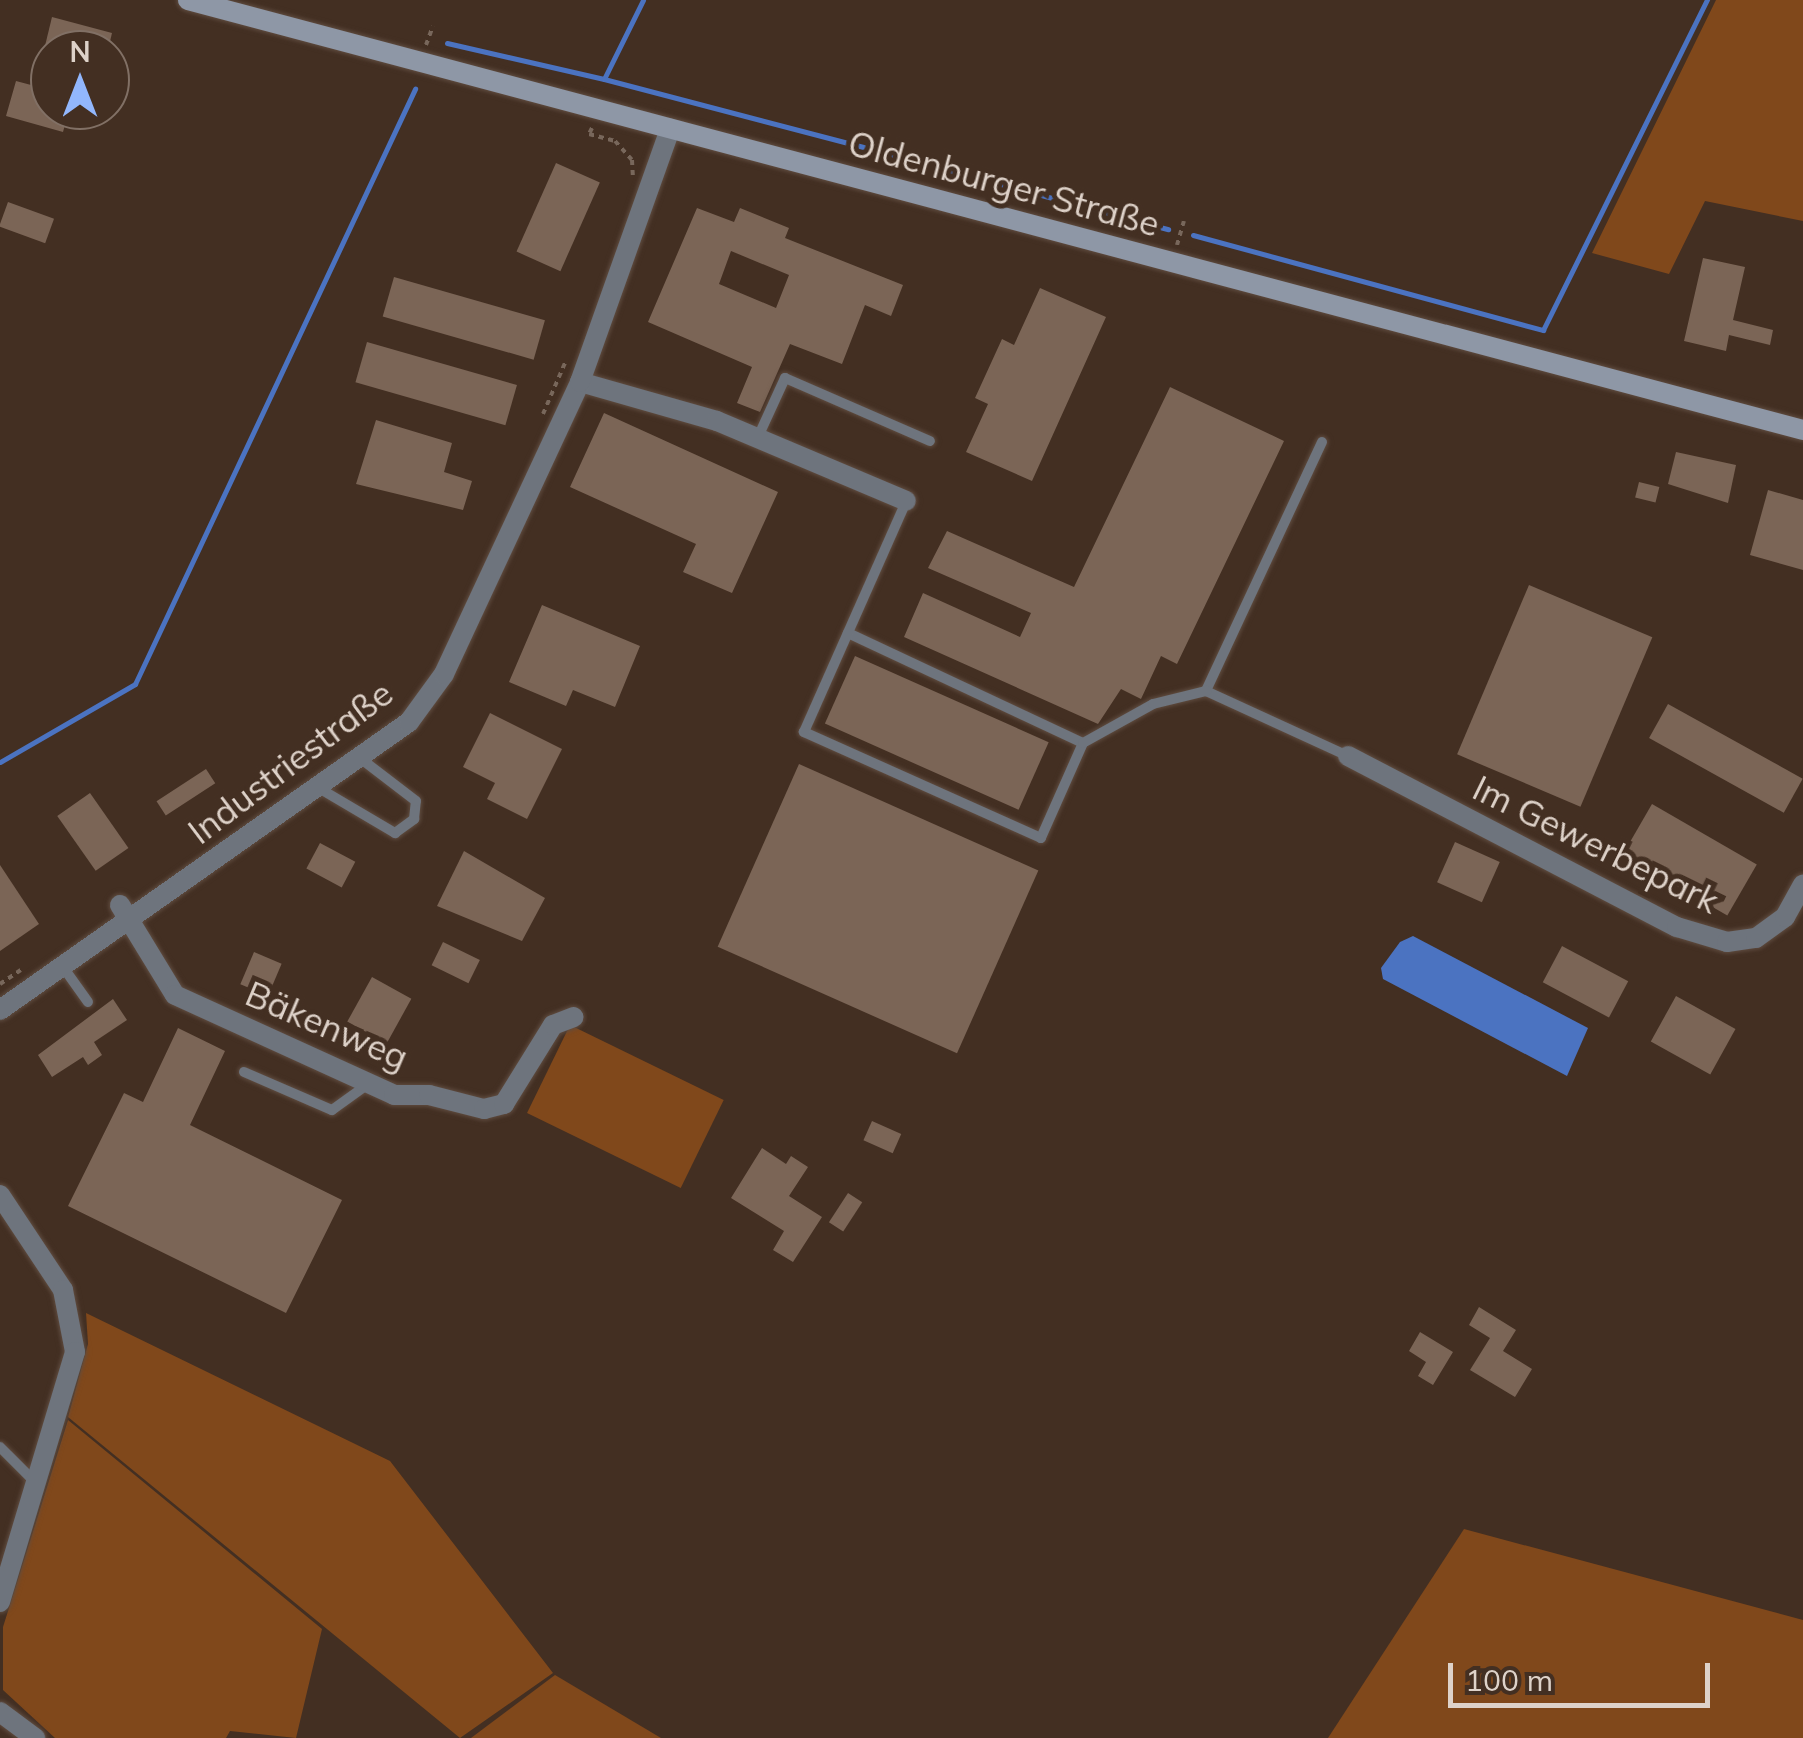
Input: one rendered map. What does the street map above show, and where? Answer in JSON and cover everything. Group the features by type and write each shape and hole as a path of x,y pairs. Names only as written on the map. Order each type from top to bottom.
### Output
{"main road":[{"name":"Oldenburger Straße","path":"188,0 1803,430"}],"street":[{"name":"Industriestraße","path":"0,1010 63,966 124,913 362,758 409,722 444,674 580,382 630,256 670,129"},
{"path":"580,382 757,438 906,501"},
{"name":"Im Gewerbepark","path":"1348,756 1677,927 1726,942 1756,938 1770,927 1803,885"},
{"name":"Bäkenweg","path":"124,913 175,995 394,1095 430,1096 484,1110 504,1104 553,1025 574,1017"},
{"path":"0,1195 63,1290 72,1316 75,1352 0,1602"},
{"path":"0,1712 35,1738"}],"lane":[{"path":"757,438 784,378 930,441"},
{"path":"1206,691 1322,442"},
{"path":"906,501 804,732 1041,838 1084,742 1153,704 1206,691 1348,756"},
{"path":"848,633 1084,742"},
{"path":"317,788 395,833 414,819 416,800 362,758"},
{"path":"63,966 88,1002"},
{"path":"244,1072 332,1110 372,1082"},
{"path":"0,1447 36,1484"}],"path":[{"path":"426,48 433,26"},
{"path":"598,111 589,134 615,141 632,160 632,185"},
{"path":"877,168 882,144"},
{"path":"1176,246 1184,221"},
{"path":"542,417 566,362"},
{"path":"0,984 30,964"}],"shaded area":[{"path":"1716,0 1803,0 1803,221 1705,201 1669,274 1592,253"},
{"path":"570,1025 724,1100 681,1188 527,1113"},
{"path":"86,1313 390,1461 553,1673 460,1738 68,1417 88,1344"},
{"path":"68,1420 322,1629 296,1738 230,1731 226,1738 55,1738 3,1690 3,1627"},
{"path":"1464,1529 1803,1620 1803,1738 1328,1738"},
{"path":"555,1675 661,1738 471,1738"}],"water":[{"path":"1413,936 1588,1028 1567,1076 1383,979 1381,968 1400,942"}],"building":[{"path":"52,17 101,30 49,30"},
{"path":"16,81 30,85 30,123 6,116"},
{"path":"556,163 600,183 560,271 517,252"},
{"path":"8,202 54,219 45,243 0,227"},
{"path":"697,208 734,222 740,208 789,228 785,238 903,285 891,316 865,305 842,364 790,344 760,412 737,403 752,367 648,322","holes":["731,251 789,275 776,308 719,284"]},
{"path":"1703,258 1745,267 1733,320 1773,330 1770,345 1729,335 1726,351 1684,341"},
{"path":"394,277 545,320 534,360 383,316"},
{"path":"1040,288 1106,317 1032,481 966,452 988,404 975,398 1002,339 1014,345"},
{"path":"367,342 517,385 505,425 355,382"},
{"path":"1170,387 1284,441 1177,664 1161,656 1141,699 1121,689 1098,724 904,637 923,593 1020,637 1031,613 928,568 947,531 1074,587"},
{"path":"604,413 778,492 732,593 683,572 696,544 570,487"},
{"path":"376,420 452,443 444,472 472,481 463,510 356,484"},
{"path":"1676,452 1736,465 1728,503 1668,484"},
{"path":"1639,482 1659,487 1656,503 1635,498"},
{"path":"1768,490 1803,500 1803,570 1750,555"},
{"path":"1529,585 1652,637 1580,807 1457,754"},
{"path":"542,605 640,646 615,707 573,690 566,706 509,682"},
{"path":"855,656 1049,742 1019,810 825,724"},
{"path":"1668,704 1803,779 1784,813 1649,738"},
{"path":"490,713 562,749 527,819 487,799 495,783 463,767"},
{"path":"799,764 1038,871 957,1053 718,947"},
{"path":"206,769 215,783 166,815 157,801"},
{"path":"90,793 128,848 96,871 57,816"},
{"path":"1652,804 1757,864 1727,916 1622,855"},
{"path":"1455,842 1500,862 1482,902 1437,882"},
{"path":"320,843 355,862 342,887 306,869"},
{"path":"464,851 545,898 522,941 437,906"},
{"path":"0,865 39,924 0,951"},
{"path":"443,942 480,960 468,983 432,965"},
{"path":"1562,946 1628,981 1609,1017 1543,982"},
{"path":"254,952 282,964 268,996 240,984"},
{"path":"372,977 411,999 387,1043 347,1022"},
{"path":"1676,996 1735,1029 1710,1074 1651,1041"},
{"path":"113,999 127,1020 94,1042 102,1055 88,1065 83,1057 52,1077 38,1055"},
{"path":"178,1028 225,1051 190,1125 342,1200 286,1313 68,1206 124,1093 143,1102"},
{"path":"872,1121 901,1134 893,1153 863,1140"},
{"path":"762,1148 786,1164 791,1156 808,1167 789,1196 822,1217 793,1262 773,1250 784,1231 731,1198"},
{"path":"848,1193 862,1202 843,1232 829,1222"},
{"path":"1479,1307 1516,1330 1503,1351 1532,1369 1515,1397 1470,1370 1490,1338 1469,1325"},
{"path":"1420,1332 1453,1352 1433,1385 1418,1376 1426,1362 1409,1351"}],"waterway":[{"path":"447,43 604,79 643,0"},
{"path":"1193,235 1543,330 1707,0"},
{"path":"604,79 867,148"},
{"path":"0,762 135,684 415,89"},
{"path":"893,155 1168,229"}]}
